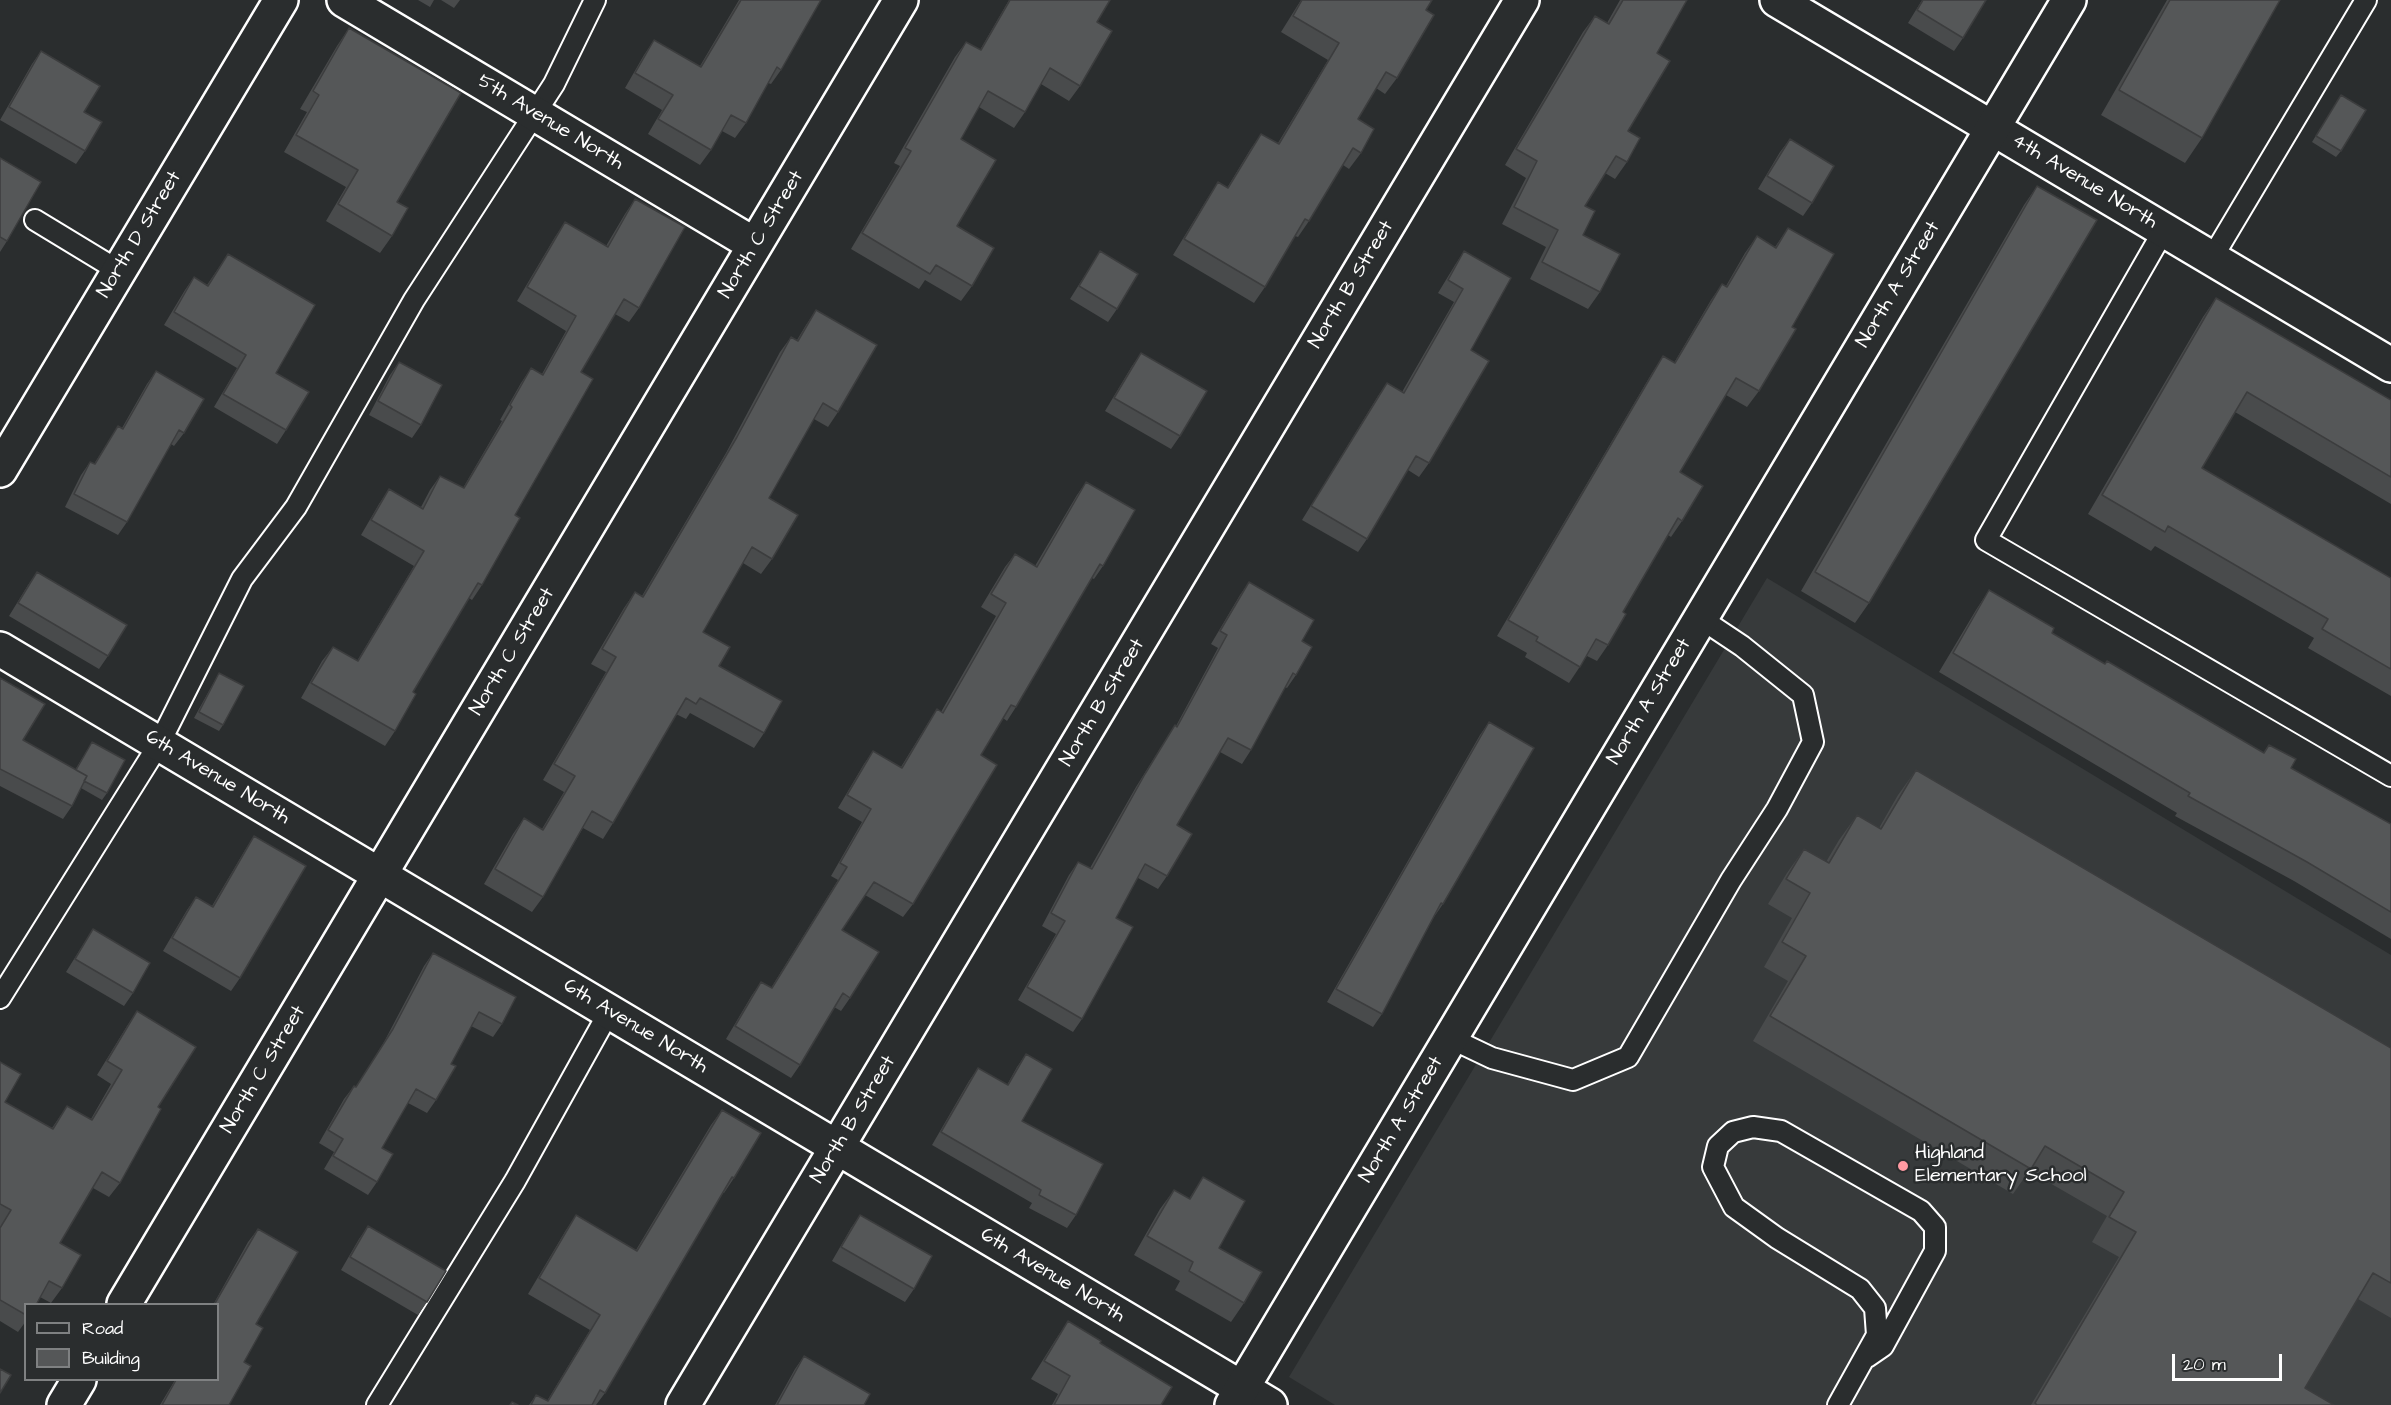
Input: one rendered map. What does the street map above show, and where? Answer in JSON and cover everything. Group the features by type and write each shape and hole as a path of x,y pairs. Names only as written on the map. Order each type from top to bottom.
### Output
{"street":[{"name":"North D Street","path":"0,470 281,0"},
{"name":"5th Avenue North","path":"344,0 755,245"},
{"name":"North C Street","path":"125,1303 901,0"},
{"name":"North B Street","path":"683,1405 1522,0"},
{"name":"4th Avenue North","path":"1777,0 2391,365"},
{"name":"North A Street","path":"1237,1397 2069,0"},
{"name":"6th Avenue North","path":"0,649 837,1148 1237,1397 1270,1405"},
{"path":"64,1405 78,1381"}],"lane":[{"path":"0,998 159,744 242,579 296,507 414,300 554,84 595,0"},
{"path":"2212,258 2366,0"},
{"path":"35,220 119,271"},
{"path":"2164,230 1986,540 2391,777"},
{"path":"1450,1038 1491,1058 1573,1080 1628,1057 1731,880 1777,809 1814,742 1803,695 1742,646 1700,618"},
{"path":"377,1405 514,1181 609,1012"},
{"path":"1838,1405 1867,1357 1877,1335 1875,1308 1860,1289 1777,1238 1734,1207 1713,1167 1718,1146 1733,1132 1753,1127 1781,1131 1921,1211 1935,1227 1935,1251 1883,1346 1867,1357"}],"shaded area":[{"name":"Highland Elementary School","path":"1767,578 2391,955 2391,1405 1335,1405 1289,1377"}],"building":[{"path":"741,0 821,0 781,70 777,67 746,123 731,115 711,150 658,119 673,95 635,73 654,40 701,67"},
{"path":"1010,0 1110,0 1097,22 1112,31 1080,86 1050,68 1025,112 988,91 961,139 996,160 957,226 994,248 972,286 936,265 930,274 862,233 911,151 905,148 966,42 981,50"},
{"path":"1302,0 1432,0 1426,10 1434,15 1397,78 1386,72 1358,119 1374,129 1361,153 1353,148 1309,221 1305,219 1265,287 1184,239 1218,182 1228,188 1261,134 1279,144 1339,43 1293,16"},
{"path":"1623,0 1687,0 1657,53 1670,61 1628,131 1640,138 1627,162 1616,156 1585,206 1595,211 1583,235 1620,254 1600,292 1542,262 1558,230 1514,207 1537,161 1516,149 1595,16 1609,24"},
{"path":"1923,0 1986,0 1963,38 1917,10"},
{"path":"2170,0 2280,0 2202,138 2119,90"},
{"path":"349,28 461,93 397,202 408,208 392,236 338,204 358,170 296,135 319,95 313,91"},
{"path":"41,51 100,86 84,112 102,122 85,151 9,107"},
{"path":"2341,95 2366,110 2341,151 2316,136"},
{"path":"1790,139 1834,166 1812,203 1767,176"},
{"path":"0,158 41,182 7,241 0,237"},
{"path":"2037,186 2097,220 1869,603 1815,572"},
{"path":"635,199 685,227 639,308 624,299 581,372 593,379 515,515 520,518 482,585 478,583 413,692 416,694 395,731 311,683 333,647 358,661 424,551 371,520 389,489 423,509 440,476 464,488 512,407 510,405 531,368 543,375 576,316 527,287 565,222 608,247"},
{"path":"1788,228 1834,254 1792,327 1796,329 1759,391 1736,378 1680,472 1703,486 1682,521 1678,518 1623,612 1626,614 1608,645 1596,639 1580,667 1536,641 1538,637 1508,620 1663,356 1675,363 1722,284 1727,287 1757,236 1776,248"},
{"path":"1100,251 1138,274 1117,309 1079,286"},
{"path":"1464,251 1511,278 1471,350 1489,361 1429,463 1416,456 1367,539 1311,506 1387,383 1404,393 1463,289 1448,280"},
{"path":"228,254 315,305 276,373 309,392 286,430 223,394 246,355 174,312 194,277 208,286"},
{"path":"2216,298 2391,400 2391,477 2247,392 2202,468 2391,578 2391,669 2322,629 2328,619 2168,526 2165,532 2102,495"},
{"path":"816,310 877,345 838,412 823,403 769,498 798,515 772,559 752,547 703,632 730,647 719,666 782,701 764,733 700,698 696,704 686,698 613,823 592,811 543,897 495,869 524,818 543,830 575,776 554,764 616,657 602,649 635,592 643,597 737,437 791,337 798,341"},
{"path":"1141,353 1207,391 1180,436 1114,398"},
{"path":"399,362 442,385 421,425 378,401"},
{"path":"156,371 204,399 184,433 179,430 127,522 74,494 90,462 95,464 118,426 123,429"},
{"path":"1086,482 1135,510 1103,566 1100,564 1016,707 1011,705 981,755 997,765 913,904 874,882 842,930 879,952 850,998 843,993 800,1065 735,1026 761,982 772,988 847,867 840,863 871,809 847,795 873,751 902,768 937,709 943,713 1006,603 991,594 1015,554 1037,567"},
{"path":"37,572 127,625 108,656 18,603"},
{"path":"1249,582 1314,620 1302,641 1312,647 1296,675 1293,673 1251,750 1228,738 1177,825 1192,834 1167,876 1145,864 1116,918 1133,927 1082,1019 1027,987 1065,921 1051,913 1078,862 1092,869 1145,774 1175,725 1177,727 1227,635 1220,631"},
{"path":"1989,590 2054,628 2052,633 2105,664 2107,661 2264,753 2269,745 2296,759 2291,768 2391,824 2391,912 2188,796 2190,793 1953,653"},
{"path":"219,673 244,686 223,725 199,712"},
{"path":"0,678 45,704 23,740 87,776 72,806 0,769"},
{"path":"1489,722 1534,748 1443,904 1441,903 1382,1014 1336,989"},
{"path":"92,742 125,760 107,793 84,781 87,776 76,770"},
{"path":"1916,770 2391,1048 2391,1283 2373,1273 2305,1388 2334,1405 2037,1405 2035,1403 2136,1232 2109,1217 2124,1192 2045,1146 2031,1169 1770,1016 1806,956 1782,942 1810,893 1786,879 1804,849 1829,863 1857,815 1881,829"},
{"path":"254,836 306,866 240,978 172,938 196,897 213,907"},
{"path":"93,929 150,963 133,993 75,959"},
{"path":"433,953 516,997 502,1024 479,1012 451,1064 456,1066 436,1100 416,1089 382,1148 393,1154 377,1182 333,1156 343,1139 328,1130 354,1086 356,1087 393,1029"},
{"path":"137,1011 196,1047 158,1107 161,1109 120,1183 102,1172 60,1243 81,1255 62,1288 49,1281 37,1303 24,1303 24,1314 0,1300 0,1228 11,1210 0,1204 0,1062 21,1074 5,1102 53,1129 67,1106 92,1120 122,1070 107,1061"},
{"path":"1026,1054 1052,1069 1022,1121 1103,1164 1076,1215 1039,1195 1041,1190 941,1132 978,1068 1008,1085"},
{"path":"722,1110 761,1133 734,1178 732,1177 605,1393 600,1390 592,1405 531,1405 536,1395 548,1401 600,1315 539,1278 576,1215 637,1251"},
{"path":"1203,1177 1245,1201 1219,1248 1262,1272 1244,1303 1189,1271 1193,1262 1147,1236 1174,1190 1190,1199"},
{"path":"860,1215 932,1256 914,1289 841,1247"},
{"path":"368,1226 446,1271 427,1302 350,1257"},
{"path":"258,1229 298,1252 256,1324 263,1328 244,1362 251,1366 229,1405 162,1405 175,1381 219,1381 219,1303 215,1303"},
{"path":"1068,1321 1172,1387 1161,1405 1054,1405 1070,1376 1044,1361"},
{"path":"804,1356 870,1394 864,1405 777,1405"},
{"path":"0,1369 11,1375 0,1393"}],"place":[{"name":"Highland Elementary School","path":"1903,1166"}]}
